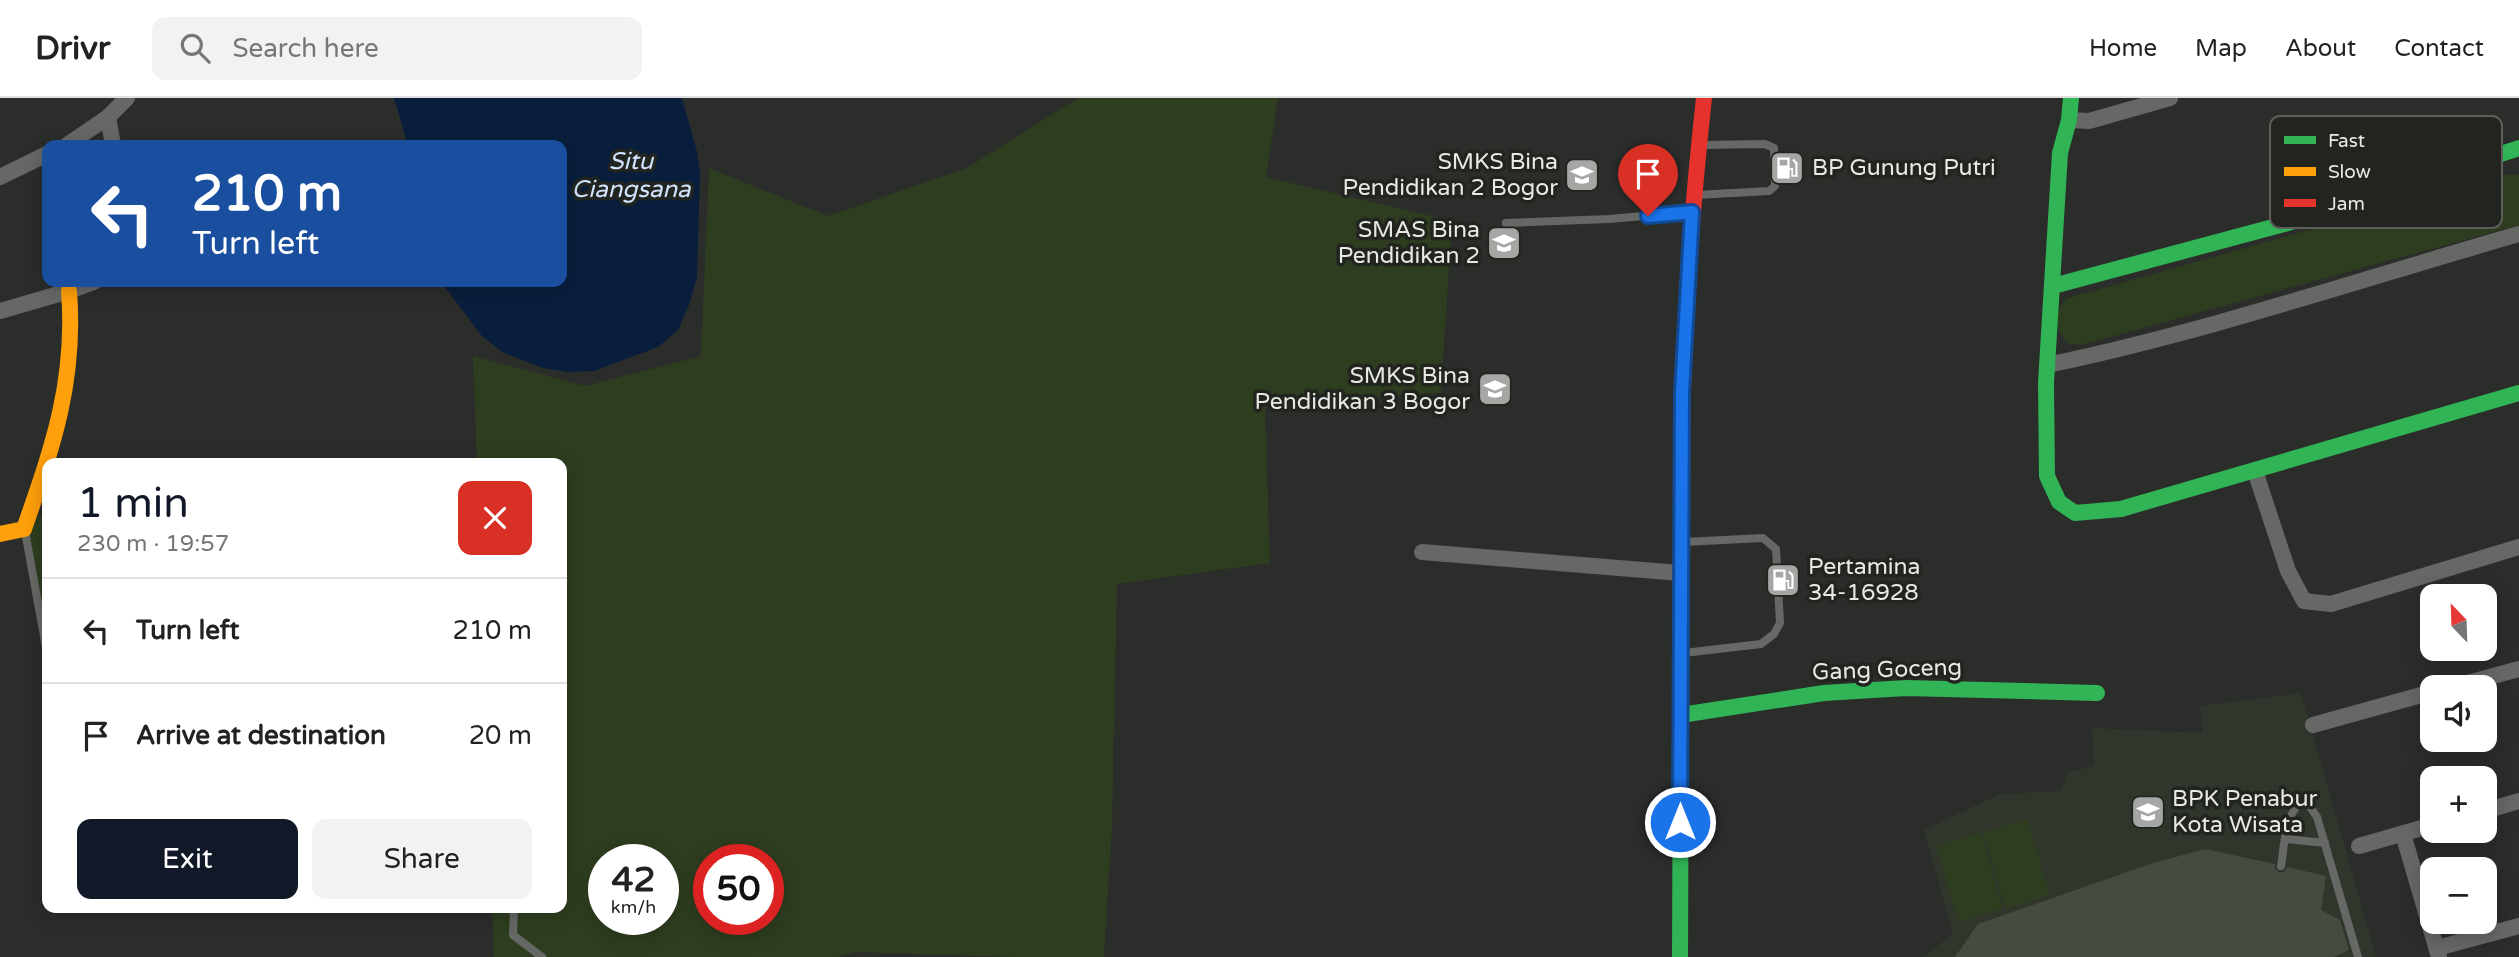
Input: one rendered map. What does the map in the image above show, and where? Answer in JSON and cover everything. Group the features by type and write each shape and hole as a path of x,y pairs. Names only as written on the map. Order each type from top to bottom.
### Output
{"street":[{"path":"74,140 108,117 127,98"},
{"path":"1680,957 1682,392 1693,203 1704,98"},
{"path":"2071,98 2069,120 2060,153 2047,365 2047,476 2059,502 2075,513 2121,509 2519,393"},
{"path":"2069,120 2089,121 2170,98"},
{"path":"108,117 112,140"},
{"path":"2502,154 2519,148"},
{"path":"0,177 42,157"},
{"path":"2053,286 2270,228"},
{"path":"2047,365 2237,316 2519,234"},
{"path":"0,311 80,287"},
{"path":"49,458 59,430 72,363 72,312 69,291"},
{"path":"2255,471 2288,572 2304,601 2331,604 2519,547"},
{"path":"0,534 24,528 42,478"},
{"path":"1422,552 1680,573"},
{"path":"2494,675 2519,668"},
{"name":"Gang Goceng","path":"1681,715 1824,693 1906,688 2097,692"},
{"path":"2313,725 2420,695"},
{"path":"2497,807 2519,801"},
{"path":"2359,846 2420,829"},
{"path":"2403,834 2438,953 2519,926"}],"lane":[{"path":"1506,223 1609,219 1769,191 1776,186 1774,148 1765,144 1699,145"},
{"path":"24,528 42,626"},
{"path":"1679,653 1761,644 1774,634 1780,623 1776,549 1763,538 1680,542"},
{"path":"2281,866 2285,839 2295,807 2301,802 2313,809 2358,957"},
{"path":"2285,839 2325,843"},
{"path":"514,913 513,935 542,957"}],"shaded area":[{"name":"BPK Penabur Kota Wisata","path":"2301,693 2376,957 1923,957 1953,934 1924,830 2000,794 2061,791 2067,773 2094,766 2092,728 2203,733 2200,706"}],"green space":[{"path":"1078,98 1278,98 1266,177 1452,221 1441,393 1265,404 1270,563 1117,584 1112,826 1104,957 855,952 838,957 494,957 492,913 567,913 567,458 477,458 473,356 585,386 701,356 709,168 828,216 967,168"},
{"path":"2519,175 2519,225 2081,345 2068,343 2057,326 2056,314 2068,298 2316,228 2502,228 2502,176"},
{"path":"42,515 42,614 24,529"},
{"path":"2027,819 2050,895 2006,909 1983,832"},
{"path":"1981,833 2003,909 1959,922 1936,845"}],"water":[{"name":"Situ Ciangsana","path":"394,98 682,98 700,172 697,277 678,330 658,347 594,371 568,372 543,368 502,352 482,336 445,287 567,287 567,140 407,140"}],"building":[{"path":"2205,849 2275,864 2275,869 2279,872 2284,872 2287,867 2326,876 2321,910 2340,920 2349,950 2334,957 1955,957 1978,924 2150,864"}],"traffic: fast":[{"path":"2071,98 2069,120 2060,153 2046,383 2047,476 2059,502 2075,513 2121,509 2519,393"},
{"path":"2502,154 2519,148"},
{"path":"2053,286 2270,228"},
{"path":"1680,957 1682,456"},
{"path":"1681,715 1824,693 1906,688 2097,693"}],"traffic: slow":[{"path":"48,458 60,413 69,354 69,291"},
{"path":"0,534 24,529 42,475"}],"traffic: jam":[{"path":"1682,456 1688,277 1704,98"}],"place":[{"name":"BP Gunung Putri","path":"1787,168"},
{"name":"SMKS Bina Pendidikan 2 Bogor","path":"1582,175"},
{"name":"SMAS Bina Pendidikan 2","path":"1504,243"},
{"name":"SMKS Bina Pendidikan 3 Bogor","path":"1495,389"},
{"name":"Pertamina 34-16928","path":"1783,580"},
{"name":"BPK Penabur Kota Wisata","path":"2148,812"}],"route":[{"path":"1648,216 1692,212 1682,392 1680,822"}]}
